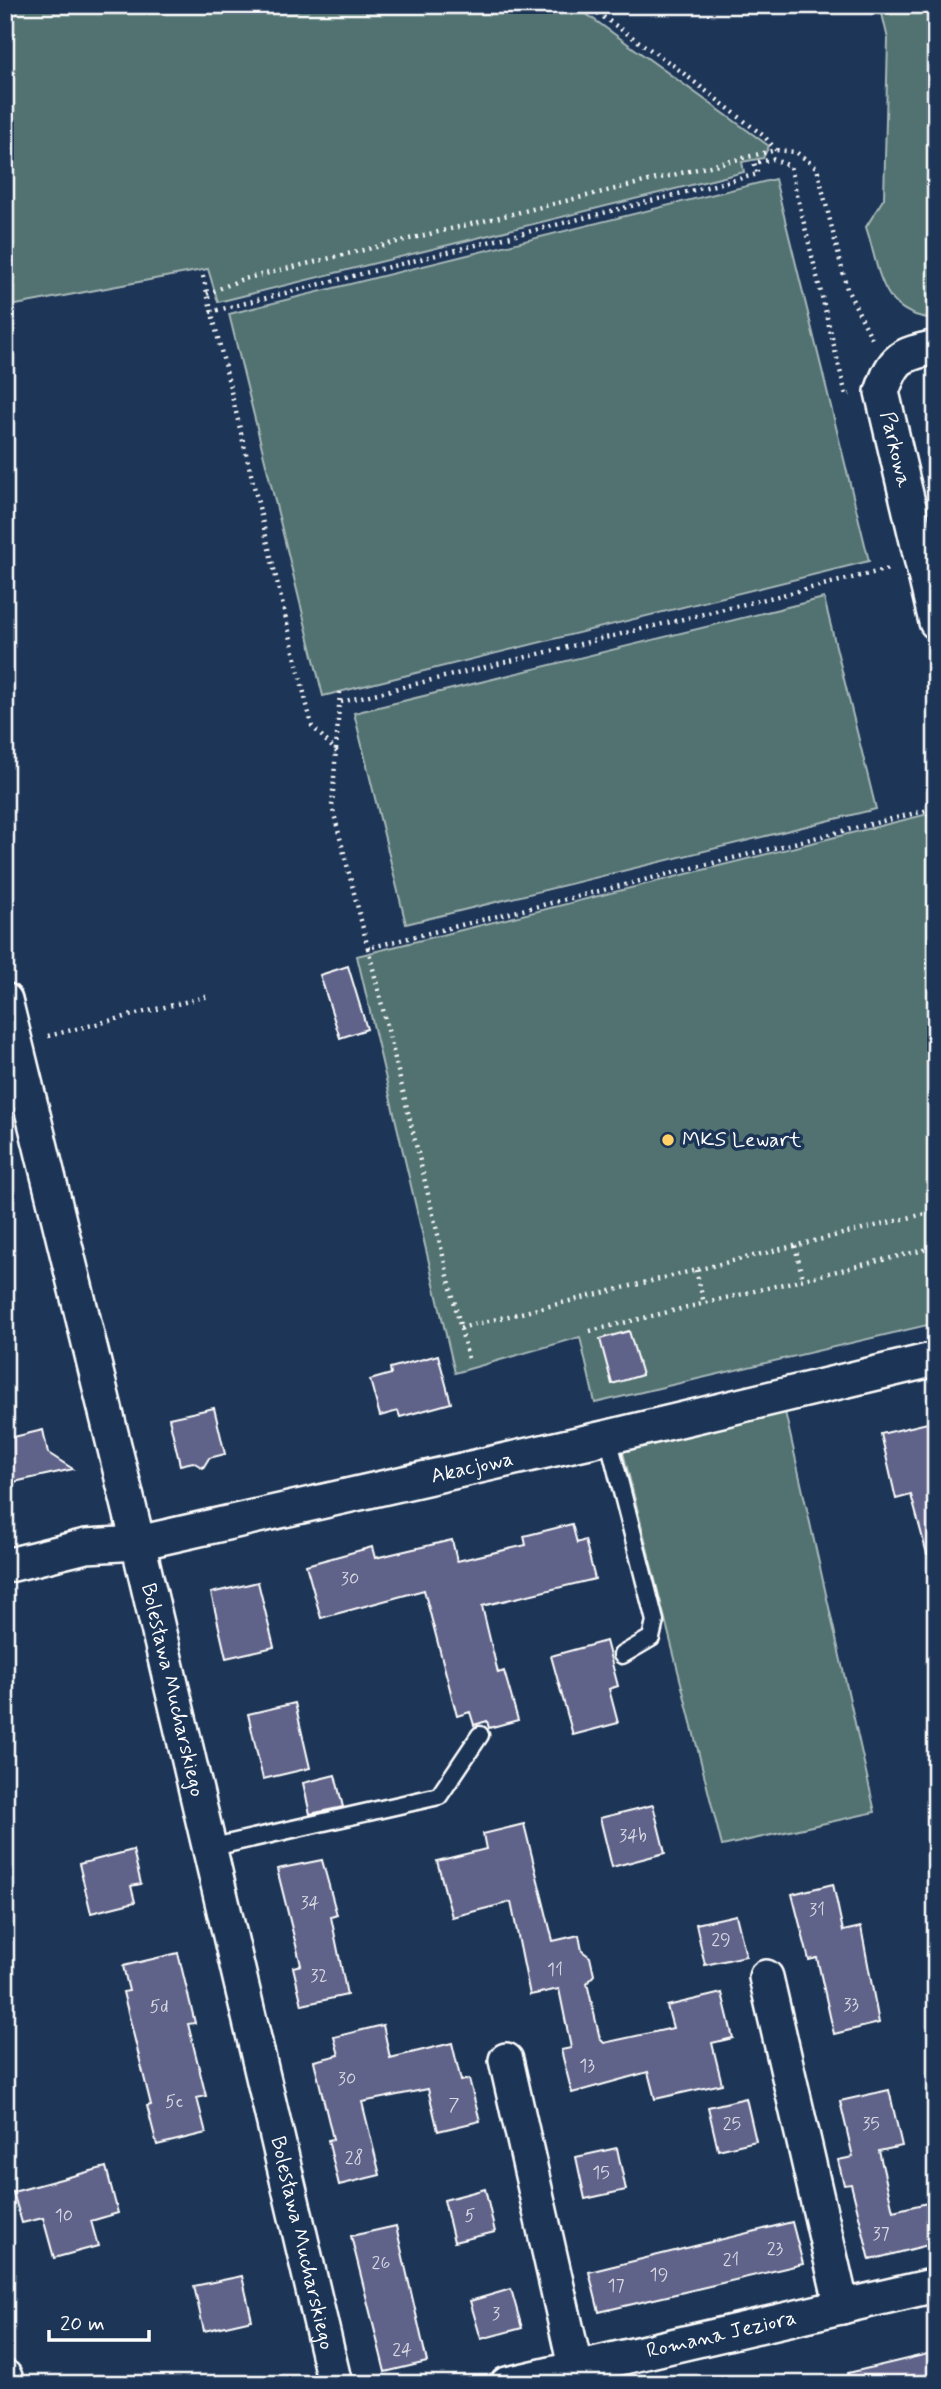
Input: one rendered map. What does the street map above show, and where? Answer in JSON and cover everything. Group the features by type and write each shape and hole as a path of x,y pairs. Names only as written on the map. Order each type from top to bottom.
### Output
{"street":[{"path":"889,376 909,353 936,347"},
{"name":"Parkowa","path":"889,376 883,405 936,622"},
{"name":"Bolesława Mucharskiego","path":"5,1000 138,1543 335,2384"},
{"name":"Akacjowa","path":"5,1566 86,1546 138,1543 608,1437 936,1359"},
{"path":"766,1977 842,2307"},
{"path":"506,2060 578,2376"},
{"name":"Romana Jeziora","path":"507,2384 578,2376 936,2285"},
{"path":"5,2378 7,2384"}],"lane":[{"path":"608,1437 655,1621 651,1637 622,1655"},
{"path":"209,1848 439,1796 480,1735"}],"path":[{"path":"586,5 674,66 765,137 776,149"},
{"path":"774,159 776,149"},
{"path":"207,294 240,280 776,149 796,152 817,168 847,289 889,376 846,395 790,166 774,159 754,163 758,174 211,312"},
{"path":"203,276 312,726 337,752"},
{"path":"341,702 921,562"},
{"path":"340,692 332,806 468,1358"},
{"path":"368,948 936,808"},
{"path":"17,1044 209,996"},
{"path":"460,1328 936,1211"},
{"path":"795,1246 803,1279"},
{"path":"590,1331 936,1247"},
{"path":"696,1270 704,1304"}],"green space":[{"path":"5,5 574,5 769,146 763,158 742,162 744,172 218,302 208,269 5,307"},
{"path":"880,5 936,5 936,319 917,316 892,299 879,274 866,227 884,198 888,39"},
{"path":"775,179 869,561 323,696 229,314"},
{"path":"824,598 876,809 406,924 354,713"},
{"name":"MKS Lewart","path":"936,812 936,1323 595,1403 580,1337 455,1373 357,956"},
{"path":"781,1394 875,1812 722,1846 619,1436"}],"building":[{"path":"348,966 367,1029 340,1038 320,975"},
{"path":"629,1331 642,1375 612,1384 600,1339"},
{"path":"438,1355 451,1403 400,1417 398,1411 380,1416 370,1380 391,1374 390,1368"},
{"path":"214,1408 225,1454 209,1458 203,1468 193,1462 180,1465 169,1418"},
{"path":"936,1421 936,1553 927,1554 911,1495 896,1499 881,1434"},
{"path":"43,1430 48,1453 73,1469 5,1484 5,1439"},
{"path":"572,1524 577,1543 585,1540 595,1579 482,1606 498,1673 504,1671 518,1720 489,1728 487,1721 474,1725 470,1712 457,1716 424,1590 321,1618 306,1565 372,1547 375,1558 452,1540 457,1561 526,1545 524,1536"},
{"path":"258,1582 274,1647 226,1658 211,1593"},
{"path":"606,1641 618,1686 609,1689 618,1723 573,1735 551,1656"},
{"path":"295,1703 310,1768 263,1779 248,1714"},
{"path":"335,1775 343,1807 310,1814 303,1783"},
{"path":"653,1805 665,1853 612,1867 600,1818"},
{"path":"524,1824 553,1941 579,1935 582,1951 590,1957 594,1975 587,1983 600,2039 604,2043 673,2028 667,2006 722,1993 733,2038 712,2043 722,2084 655,2099 648,2072 572,2093 561,2050 571,2048 559,1989 530,1995 511,1902 452,1917 437,1861 486,1849 483,1834"},
{"path":"133,1850 141,1884 131,1886 135,1902 91,1913 79,1864"},
{"path":"322,1860 337,1915 331,1917 347,1995 302,2005 293,1967 301,1965 277,1869"},
{"path":"833,1884 843,1931 861,1927 879,2023 834,2034 817,1958 809,1960 792,1894"},
{"path":"736,1915 746,1956 705,1965 696,1924"},
{"path":"178,1953 195,2023 188,2024 206,2096 197,2098 206,2133 157,2145 147,2106 151,2105 123,1992 129,1991 123,1966"},
{"path":"383,2025 390,2058 452,2043 461,2081 469,2079 480,2121 438,2131 428,2089 362,2102 380,2175 339,2185 328,2140 333,2139 314,2061 339,2055 334,2037"},
{"path":"889,2090 902,2146 879,2151 893,2211 936,2201 936,2243 870,2260 851,2184 844,2185 838,2160 853,2157 840,2101"},
{"path":"746,2098 756,2141 718,2150 708,2107"},
{"path":"617,2148 626,2190 585,2199 576,2157"},
{"path":"106,2167 118,2213 91,2221 98,2246 54,2258 43,2218 22,2223 13,2192"},
{"path":"485,2189 495,2232 454,2242 444,2200"},
{"path":"792,2222 803,2264 599,2312 589,2272"},
{"path":"396,2226 427,2362 385,2372 351,2236"},
{"path":"242,2276 252,2320 204,2331 194,2286"},
{"path":"511,2289 522,2328 481,2339 470,2301"},
{"path":"936,2352 936,2384 849,2384 848,2373"}],"place":[{"name":"MKS Lewart","path":"668,1140"}]}
